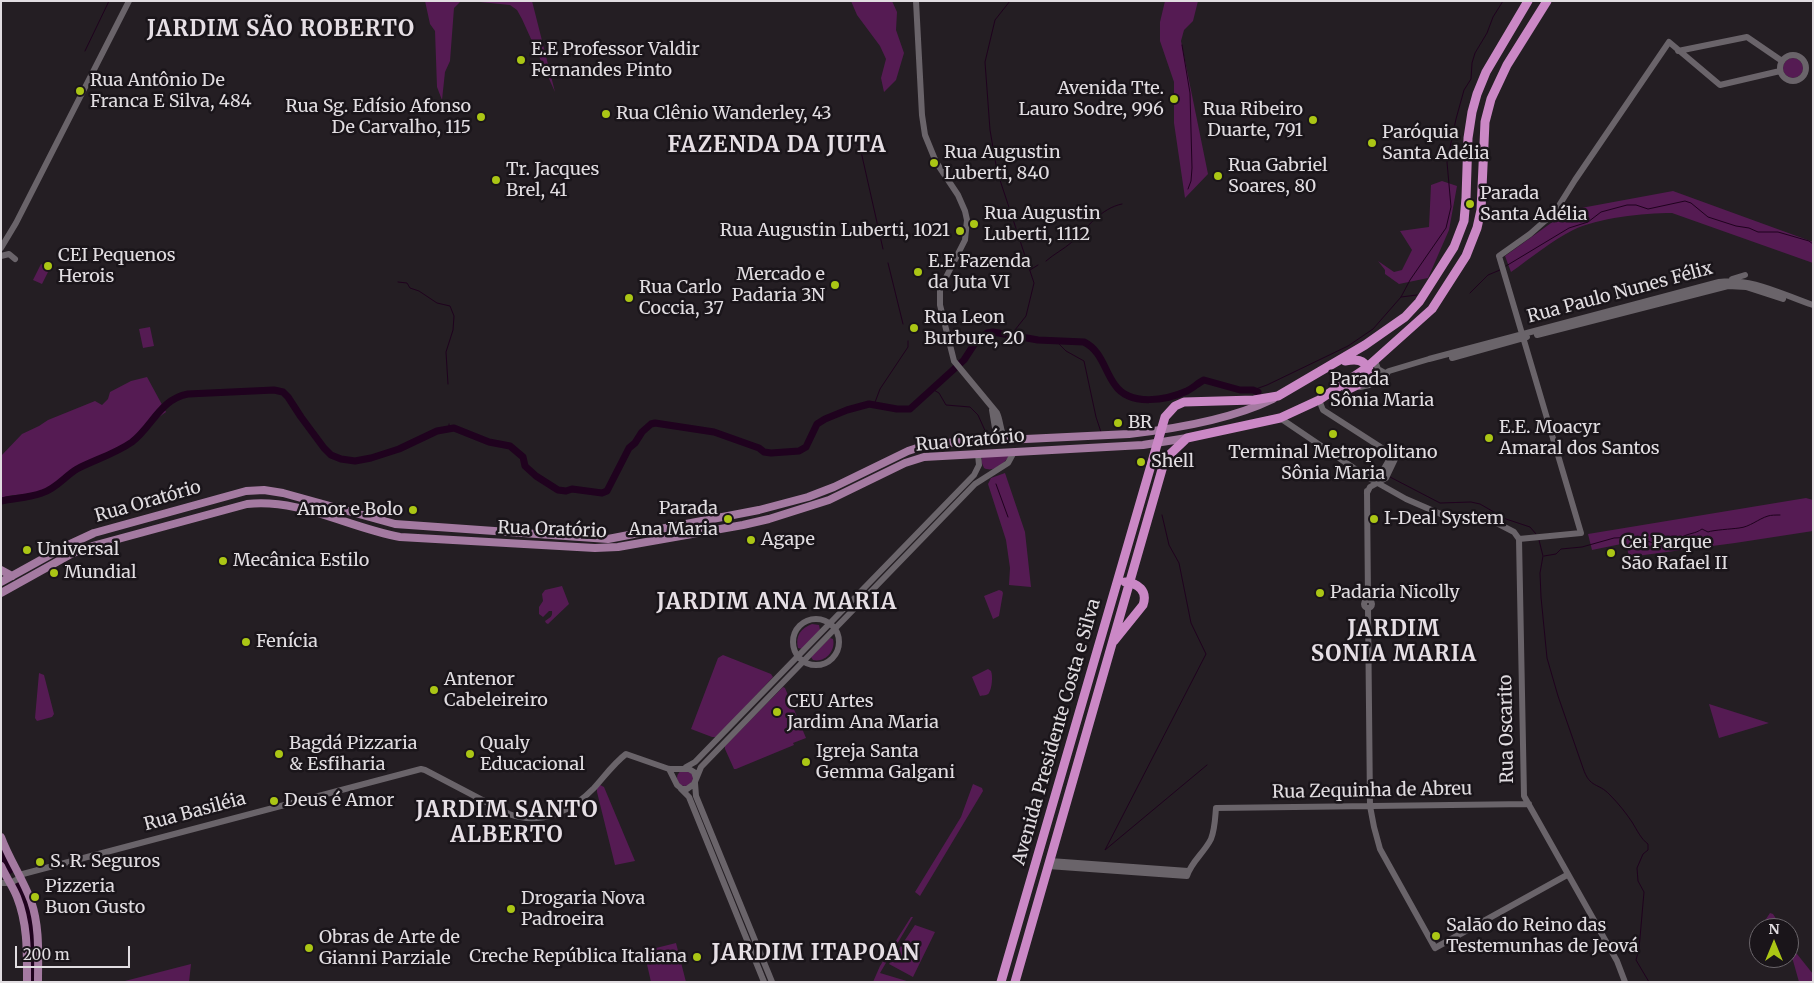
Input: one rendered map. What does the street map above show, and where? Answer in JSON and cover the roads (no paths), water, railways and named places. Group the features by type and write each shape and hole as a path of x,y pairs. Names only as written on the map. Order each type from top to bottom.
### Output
{"highway":[{"path":"1274,398 1358,350 1405,316 1419,302 1458,239 1466,210 1468,138 1477,94 1486,72 1528,1"},
{"path":"1187,438 1280,418 1319,400 1371,364 1432,309 1470,248 1480,217 1484,130 1491,99 1507,66 1547,1"},
{"path":"1347,390 1366,381 1369,374 1371,364 1366,352 1358,350"},
{"path":"1336,363 1359,360 1371,364"},
{"name":"Avenida Presidente Costa e Silva","path":"1001,982 1167,413 1175,406 1184,402 1274,398"},
{"name":"Avenida Presidente Costa e Silva","path":"1015,982 1165,459 1187,438"},
{"path":"1111,646 1144,603 1142,590 1136,584 1117,582"}],"main road":[{"name":"Rua Oratório","path":"1,582 70,543 94,533 246,491 264,490 284,493 386,522 408,526 600,539 647,532 766,508 822,492 902,453 923,446 997,440 1128,434 1161,430 1240,412 1274,398"},
{"path":"1128,434 1133,446"},
{"name":"Rua Oratório","path":"1,593 85,548 247,504 271,503 289,506 383,534 400,537 607,548 743,525 829,500 911,460 930,456 1133,446 1187,438"},
{"path":"1006,440 1012,446 1014,452"},
{"path":"978,454 980,446 986,441"},
{"path":"400,537 402,531 408,526"},
{"path":"482,530 487,542"},
{"path":"1,570 12,576"},
{"path":"1,837 10,879 20,904 25,924 27,982"},
{"path":"1,866 10,879 31,900 38,940 38,982"}],"street":[{"path":"1,255 130,1"},
{"path":"916,1 925,135 936,162 958,195 967,220 965,240 939,293 940,306 954,361 991,405 998,416 1003,436 1006,440"},
{"path":"1678,51 1747,37 1782,61"},
{"path":"1280,418 1377,483 1443,515 1488,518 1514,532 1519,539 1582,533 1504,276 1500,261 1501,254 1530,234 1555,212 1668,42 1720,85 1780,71"},
{"path":"1794,55 1809,64 1804,76 1798,81 1785,79 1780,71 1782,61 1794,55"},
{"path":"1,248 16,223"},
{"path":"1,255 9,254 15,259"},
{"path":"1731,280 1746,275"},
{"name":"Rua Paulo Nunes Félix","path":"1522,336 1701,286 1731,280 1755,285 1813,305"},
{"name":"Rua Paulo Nunes Félix","path":"1522,336 1728,286 1746,287 1813,309"},
{"path":"1328,395 1369,385 1389,371 1405,366 1522,336"},
{"path":"1371,364 1385,375"},
{"path":"1319,400 1323,410 1396,457 1386,478 1370,487 1367,493"},
{"path":"991,405 997,440"},
{"path":"675,781 675,774 695,762 797,657 832,627 975,484 1008,464 1014,452"},
{"path":"764,982 695,794 696,780 701,766 803,662 832,627 974,475 978,465 978,454"},
{"path":"1377,483 1392,455"},
{"path":"978,465 982,470 993,473"},
{"path":"1367,477 1368,600 1364,603 1368,608 1370,806 1380,849 1435,948 1567,875"},
{"path":"1386,478 1388,489"},
{"name":"Rua Oscarito","path":"1519,539 1523,789 1567,875 1617,961 1625,982"},
{"path":"811,620 823,621 832,627 838,644 832,657 818,665 803,662 797,657 793,643 794,634 798,628 811,620"},
{"name":"Rua Basiléia","path":"10,879 417,770 425,770 516,817 536,818 558,814 570,808 594,788 626,754 669,769 683,768"},
{"path":"683,768 692,771 696,780"},
{"path":"669,769 680,788 689,796 707,830 772,982"},
{"path":"680,788 689,788 696,780"},
{"name":"Rua Zequinha de Abreu","path":"1049,864 1187,873 1210,840 1215,827 1216,808 1529,804"}],"waterway":[{"path":"85,51 109,1"},
{"path":"1010,1 995,20 985,62 990,130 997,171 1034,283 1026,316 1011,335"},
{"path":"1253,390 1348,346 1373,329 1401,297 1410,280 1446,228 1451,207 1447,162 1456,119 1464,90 1471,79 1475,53 1503,1"},
{"path":"1182,45 1190,93 1192,168 1188,189"},
{"path":"857,145 860,147 883,249"},
{"path":"1506,266 1569,228 1588,222 1601,212 1627,205 1636,205 1648,209 1685,201 1691,203 1708,217 1758,232 1778,232 1809,241 1813,244"},
{"path":"1046,261 1072,242 1101,214 1114,206 1122,204"},
{"path":"888,263 903,324"},
{"path":"1030,270 1038,265"},
{"path":"1470,293 1488,275 1500,270"},
{"path":"398,282 407,283 410,288 419,291 437,303 450,306 454,316 453,330 446,352 448,384"},
{"path":"1401,297 1417,295"},
{"path":"1,501 32,496 52,489 77,469 132,442 163,407 178,397 188,394 274,390 283,392 331,455 355,461 399,449 437,431 454,428 489,442 510,446 523,457 525,466 536,476 558,490 566,491 572,489 602,493 607,491 629,448 651,424 714,432 759,448 764,452 799,451 806,447 817,424 847,410 869,404 897,409 910,409 964,360 977,340 987,333 993,332 1038,340 1084,342 1095,350 1115,385 1122,392 1139,399 1149,400 1169,397 1189,390 1204,380 1240,390 1258,392"},
{"path":"874,405 880,389 908,347 908,341"},
{"path":"1056,341 1066,351 1084,361 1101,432"},
{"path":"932,389 939,393 946,405 970,407 978,415 987,435"},
{"path":"1390,477 1440,503 1471,502 1480,504 1506,519 1530,527 1536,534"},
{"path":"996,484 1008,517"},
{"path":"1162,515 1169,545 1179,563 1191,623 1206,654 1105,850 1207,765"},
{"path":"1544,556 1556,554 1561,549 1582,547 1614,538 1636,537 1653,543 1672,536 1682,537 1702,529 1708,532 1743,527 1768,516 1780,515"},
{"path":"1539,540 1543,556 1540,573 1547,658 1583,768 1588,779 1606,791 1619,805 1648,844 1648,850 1643,854 1637,868 1638,881 1644,892 1639,949 1636,960 1649,982"},
{"path":"1,852 10,870"},
{"path":"18,886 29,921 32,982"}],"place":[{"name":"E.E Professor Valdir Fernandes Pinto","path":"521,60"},
{"name":"Rua Antônio De Franca E Silva, 484","path":"80,91"},
{"name":"Avenida Tte. Lauro Sodre, 996","path":"1174,99"},
{"name":"Rua Clênio Wanderley, 43","path":"606,114"},
{"name":"Rua Sg. Edísio Afonso De Carvalho, 115","path":"481,117"},
{"name":"Rua Ribeiro Duarte, 791","path":"1313,120"},
{"name":"Paróquia Santa Adélia","path":"1372,143"},
{"name":"Rua Augustin Luberti, 840","path":"934,163"},
{"name":"Rua Gabriel Soares, 80","path":"1218,176"},
{"name":"Tr. Jacques Brel, 41","path":"496,180"},
{"name":"Parada Santa Adélia","path":"1470,204"},
{"name":"Rua Augustin Luberti, 1112","path":"974,224"},
{"name":"Rua Augustin Luberti, 1021","path":"960,231"},
{"name":"CEI Pequenos Herois","path":"48,266"},
{"name":"E.E Fazenda da Juta VI","path":"918,272"},
{"name":"Mercado e Padaria 3N","path":"835,285"},
{"name":"Rua Carlo Coccia, 37","path":"629,298"},
{"name":"Rua Leon Burbure, 20","path":"914,328"},
{"name":"Parada Sônia Maria","path":"1320,390"},
{"name":"BR","path":"1118,423"},
{"name":"Terminal Metropolitano Sônia Maria","path":"1333,434"},
{"name":"E.E. Moacyr Amaral dos Santos","path":"1489,438"},
{"name":"Shell","path":"1141,462"},
{"name":"Amor e Bolo","path":"413,510"},
{"name":"Parada Ana Maria","path":"728,519"},
{"name":"I-Deal System","path":"1374,519"},
{"name":"Agape","path":"751,540"},
{"name":"Universal","path":"27,550"},
{"name":"Cei Parque São Rafael II","path":"1611,553"},
{"name":"Mecânica Estilo","path":"223,561"},
{"name":"Mundial","path":"54,573"},
{"name":"Padaria Nicolly","path":"1320,593"},
{"name":"Fenícia","path":"246,642"},
{"name":"Antenor Cabeleireiro","path":"434,690"},
{"name":"CEU Artes Jardim Ana Maria","path":"777,712"},
{"name":"Bagdá Pizzaria & Esfiharia","path":"279,754"},
{"name":"Qualy Educacional","path":"470,754"},
{"name":"Igreja Santa Gemma Galgani","path":"806,762"},
{"name":"Deus é Amor","path":"274,801"},
{"name":"S. R. Seguros","path":"40,862"},
{"name":"Pizzeria Buon Gusto","path":"35,897"},
{"name":"Drogaria Nova Padroeira","path":"511,909"},
{"name":"Salão do Reino das Testemunhas de Jeová","path":"1436,936"},
{"name":"Obras de Arte de Gianni Parziale","path":"309,948"},
{"name":"Creche República Italiana","path":"697,957"}],"district":[{"name":"JARDIM SÃO ROBERTO","path":"281,30"},
{"name":"FAZENDA DA JUTA","path":"777,146"},
{"name":"JARDIM ANA MARIA","path":"777,603"},
{"name":"JARDIM SONIA MARIA","path":"1394,642"},
{"name":"JARDIM SANTO ALBERTO","path":"507,824"},
{"name":"JARDIM ITAPOAN","path":"816,954"}]}
